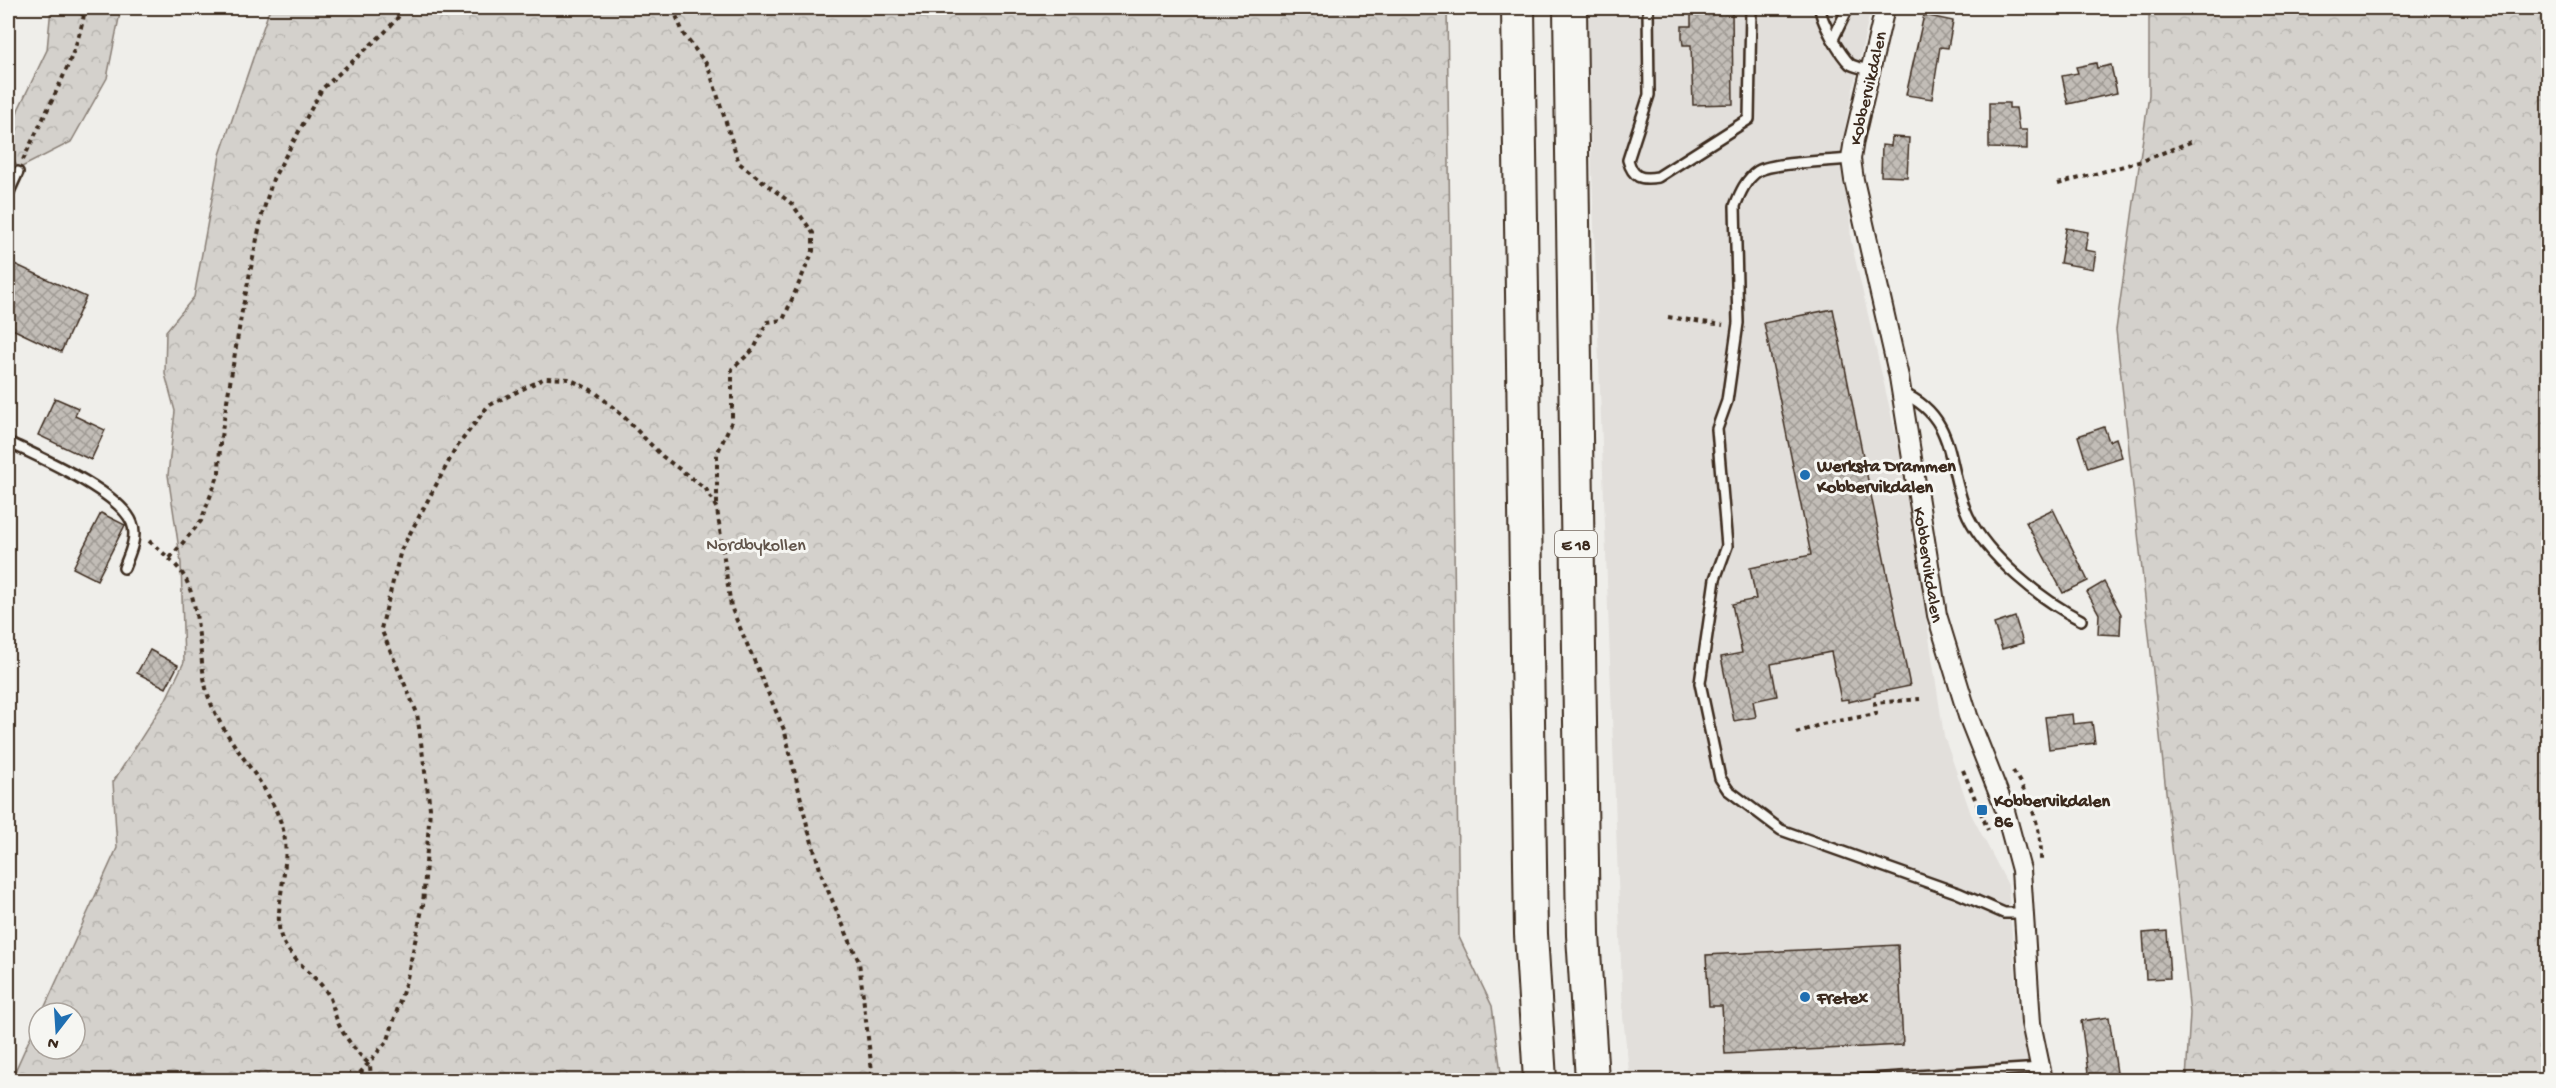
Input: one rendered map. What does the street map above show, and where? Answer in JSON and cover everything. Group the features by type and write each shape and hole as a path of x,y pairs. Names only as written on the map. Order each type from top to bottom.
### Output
{"highway":[{"path":"1518,8 1531,933 1540,1080"},
{"name":"E 18","path":"1570,8 1583,935 1592,1080"}],"street":[{"name":"Kobbervikdalen","path":"1885,8 1869,70 1851,159 1866,240 1902,393 1937,615 1968,716 1989,764 2012,833 2021,870 2031,1023 2042,1074"}],"lane":[{"path":"1648,8 1649,95 1629,160 1631,171 1637,177 1647,179 1658,177 1749,118 1751,8"},
{"path":"1820,8 1833,39 1851,64 1869,70"},
{"path":"1833,39 1848,8"},
{"path":"1851,159 1800,163 1759,170 1742,189 1735,206 1738,323 1727,401 1717,429 1727,546 1715,579 1700,683 1720,778 1728,790 1781,830 1958,893 2004,913 2024,913"},
{"path":"8,194 18,172"},
{"path":"1902,393 1915,399 1931,412 1943,430 1969,517 1988,545 2051,605 2081,620"},
{"path":"8,442 72,474 102,492 132,523 132,546 124,568"},
{"path":"1854,1080 2042,1074"}],"path":[{"path":"72,8 84,15"},
{"path":"18,172 71,54 85,8"},
{"path":"170,558 201,521 219,473 219,443 242,311 262,215 273,179 322,89 385,33 406,8"},
{"path":"674,8 684,35 708,66 739,163 792,204 813,233 813,251 783,320 767,322 754,349 732,369 729,381 732,421 717,454 717,509 731,607 785,732 807,829 823,879 859,962 873,1080"},
{"path":"2058,184 2142,161 2193,141"},
{"path":"1668,317 1722,326"},
{"path":"354,1080 370,1065 388,1040 406,978 423,905 430,808 417,713 381,630 401,550 456,448 488,406 545,378 569,380 595,392 623,416 662,456 706,489 717,509"},
{"path":"132,523 170,558 185,578 210,698 218,716 263,786 281,823 286,850 279,929 287,949 328,993 339,1025 351,1046 370,1065 371,1080"},
{"path":"1796,733 1822,724 1876,714 1875,703 1920,699"},
{"path":"2011,768 2027,792 2042,838 2041,867"},
{"path":"1963,770 1989,831 1992,834 2012,833"}],"shaded area":[{"path":"1586,8 1871,8 1845,126 1851,241 1903,466 1944,736 1971,814 2008,885 2018,1007 2035,1080 1630,1080 1623,1017"}],"green space":[{"path":"51,8 121,8 107,78 71,142 18,169 8,147 18,110 47,50"},
{"name":"Nordbykollen","path":"270,8 1447,8 1459,937 1492,1006 1502,1080 11,1080 27,1045 27,1061 87,1061 87,1001 47,1001 117,848 113,782 165,701 184,662 181,563 168,475 175,411 165,374 166,331 194,297 220,155"},
{"path":"2149,8 2548,8 2548,1080 2186,1080 2190,1013 2116,330 2149,95"}],"building":[{"path":"1691,8 1732,8 1733,104 1693,105 1691,45 1683,45 1682,37 1682,26 1691,26"},
{"path":"1924,15 1953,21 1948,48 1940,47 1932,99 1906,95"},
{"path":"2096,63 2097,68 2111,65 2117,93 2068,104 2062,76 2078,73 2076,67"},
{"path":"1989,103 2009,103 2009,108 2016,108 2019,130 2027,130 2027,149 1989,148"},
{"path":"1892,137 1909,138 1907,177 1881,176 1882,145 1891,146"},
{"path":"2066,228 2088,232 2085,250 2096,252 2093,269 2060,263"},
{"path":"8,261 86,297 61,352 8,327"},
{"path":"1833,309 1910,686 1875,693 1875,696 1848,702 1848,699 1841,700 1831,652 1771,664 1777,696 1753,701 1756,717 1734,721 1721,657 1742,653 1732,604 1756,599 1750,568 1811,555 1764,323"},
{"path":"55,398 78,408 75,416 105,430 91,460 38,435"},
{"path":"2104,427 2109,441 2116,438 2122,457 2088,468 2078,436"},
{"path":"2053,509 2088,581 2063,593 2026,522"},
{"path":"101,513 125,525 97,580 73,568"},
{"path":"2104,582 2121,614 2120,635 2098,634 2099,614 2087,592"},
{"path":"2015,617 2023,643 2002,649 1994,624"},
{"path":"150,650 178,665 166,688 137,673"},
{"path":"2072,714 2073,724 2092,722 2095,743 2049,749 2045,717"},
{"path":"2167,931 2170,978 2146,979 2143,933"},
{"name":"Fretex","path":"1898,945 1903,1045 1725,1054 1722,1006 1709,1006 1706,955"},
{"path":"2109,1017 2118,1080 2089,1080 2081,1021"}],"place":[{"name":"Werksta Drammen Kobbervikdalen","path":"1805,475"},
{"name":"Kobbervikdalen 86","path":"1982,810"},
{"name":"Fretex","path":"1805,997"}]}
